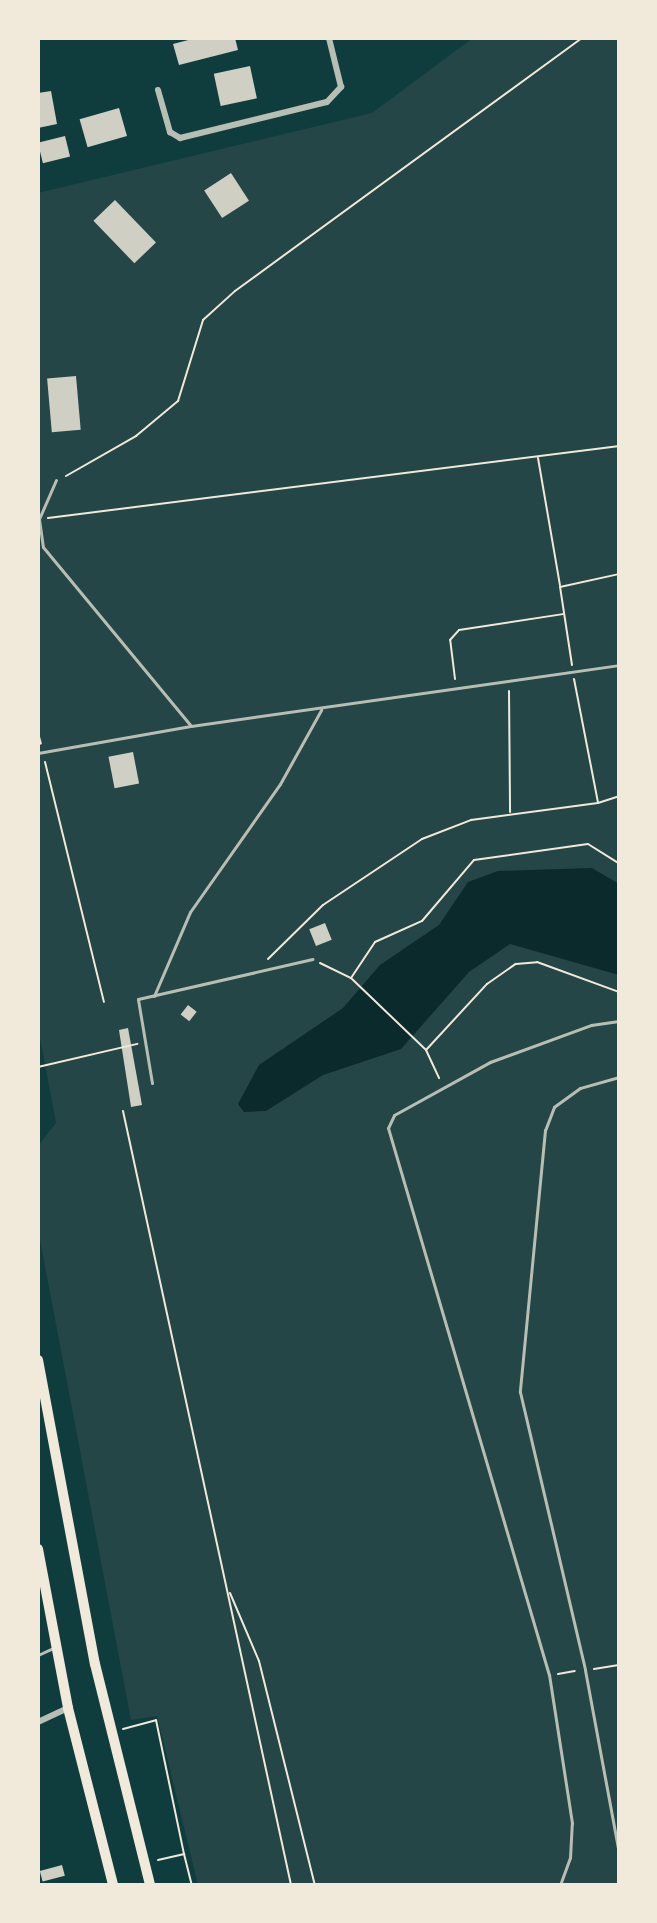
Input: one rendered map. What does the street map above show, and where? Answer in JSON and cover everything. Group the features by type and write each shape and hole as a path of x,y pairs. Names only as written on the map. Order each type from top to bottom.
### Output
{"main road":[{"path":"38,1360 112,1732 150,1885"},
{"path":"38,1549 68,1708 113,1885"}],"street":[{"path":"158,90 170,132 180,138 327,102 341,87 329,38"},
{"path":"38,1722 68,1708"}],"lane":[{"path":"56,480 39,519 43,547 191,726"},
{"path":"40,753 191,726 619,665"},
{"path":"154,996 190,912 280,784 322,708"},
{"path":"152,1083 138,999 312,959"},
{"path":"560,1885 570,1858 572,1823 549,1675 388,1128 394,1115 490,1062 591,1025 619,1021"},
{"path":"619,1077 580,1088 554,1107 545,1130 520,1392 585,1670 619,1854"},
{"path":"38,1655 56,1647"}],"path":[{"path":"56,480 136,436 178,401 203,320 235,291 582,38"},
{"path":"39,519 619,446"},
{"path":"538,456 598,803"},
{"path":"560,587 619,574"},
{"path":"456,686 450,640 459,630 564,614"},
{"path":"509,680 510,814"},
{"path":"38,733 40,753 104,1002"},
{"path":"259,971 281,942 323,905 422,839 471,820 598,803 619,796"},
{"path":"351,978 375,942 422,921 474,860 588,844 619,863"},
{"path":"312,959 351,978 424,1048 443,1086"},
{"path":"424,1048 487,984 516,964 537,962 619,992"},
{"path":"38,1067 145,1042"},
{"path":"123,1111 291,1885"},
{"path":"228,1588 259,1661 315,1885"},
{"path":"112,1732 156,1720 192,1885"},
{"path":"145,1863 184,1854"}],"shaded area":[{"path":"473,38 619,38 619,1885 198,1885 157,1716 131,1720 38,1229 38,1146 56,1123 38,1027 38,193 372,113"},
{"path":"592,868 619,884 619,975 510,944 469,972 401,1049 323,1075 266,1111 244,1112 238,1104 259,1065 343,1008 380,965 439,925 468,882 498,871"}],"building":[{"path":"196,38 235,38 238,50 179,65 173,44"},
{"path":"250,66 257,98 221,106 214,74"},
{"path":"51,91 57,124 38,128 38,93"},
{"path":"119,108 127,136 88,147 80,119"},
{"path":"65,136 70,156 43,163 38,143"},
{"path":"231,173 249,201 222,218 204,190"},
{"path":"115,200 156,242 134,263 93,221"},
{"path":"76,376 81,430 52,432 47,379"},
{"path":"133,752 139,783 115,788 108,757"},
{"path":"325,923 332,940 316,946 309,929"},
{"path":"188,1005 197,1012 189,1021 181,1014"},
{"path":"128,1028 142,1105 131,1107 119,1030"},
{"path":"62,1865 65,1876 43,1882 40,1871"}]}
